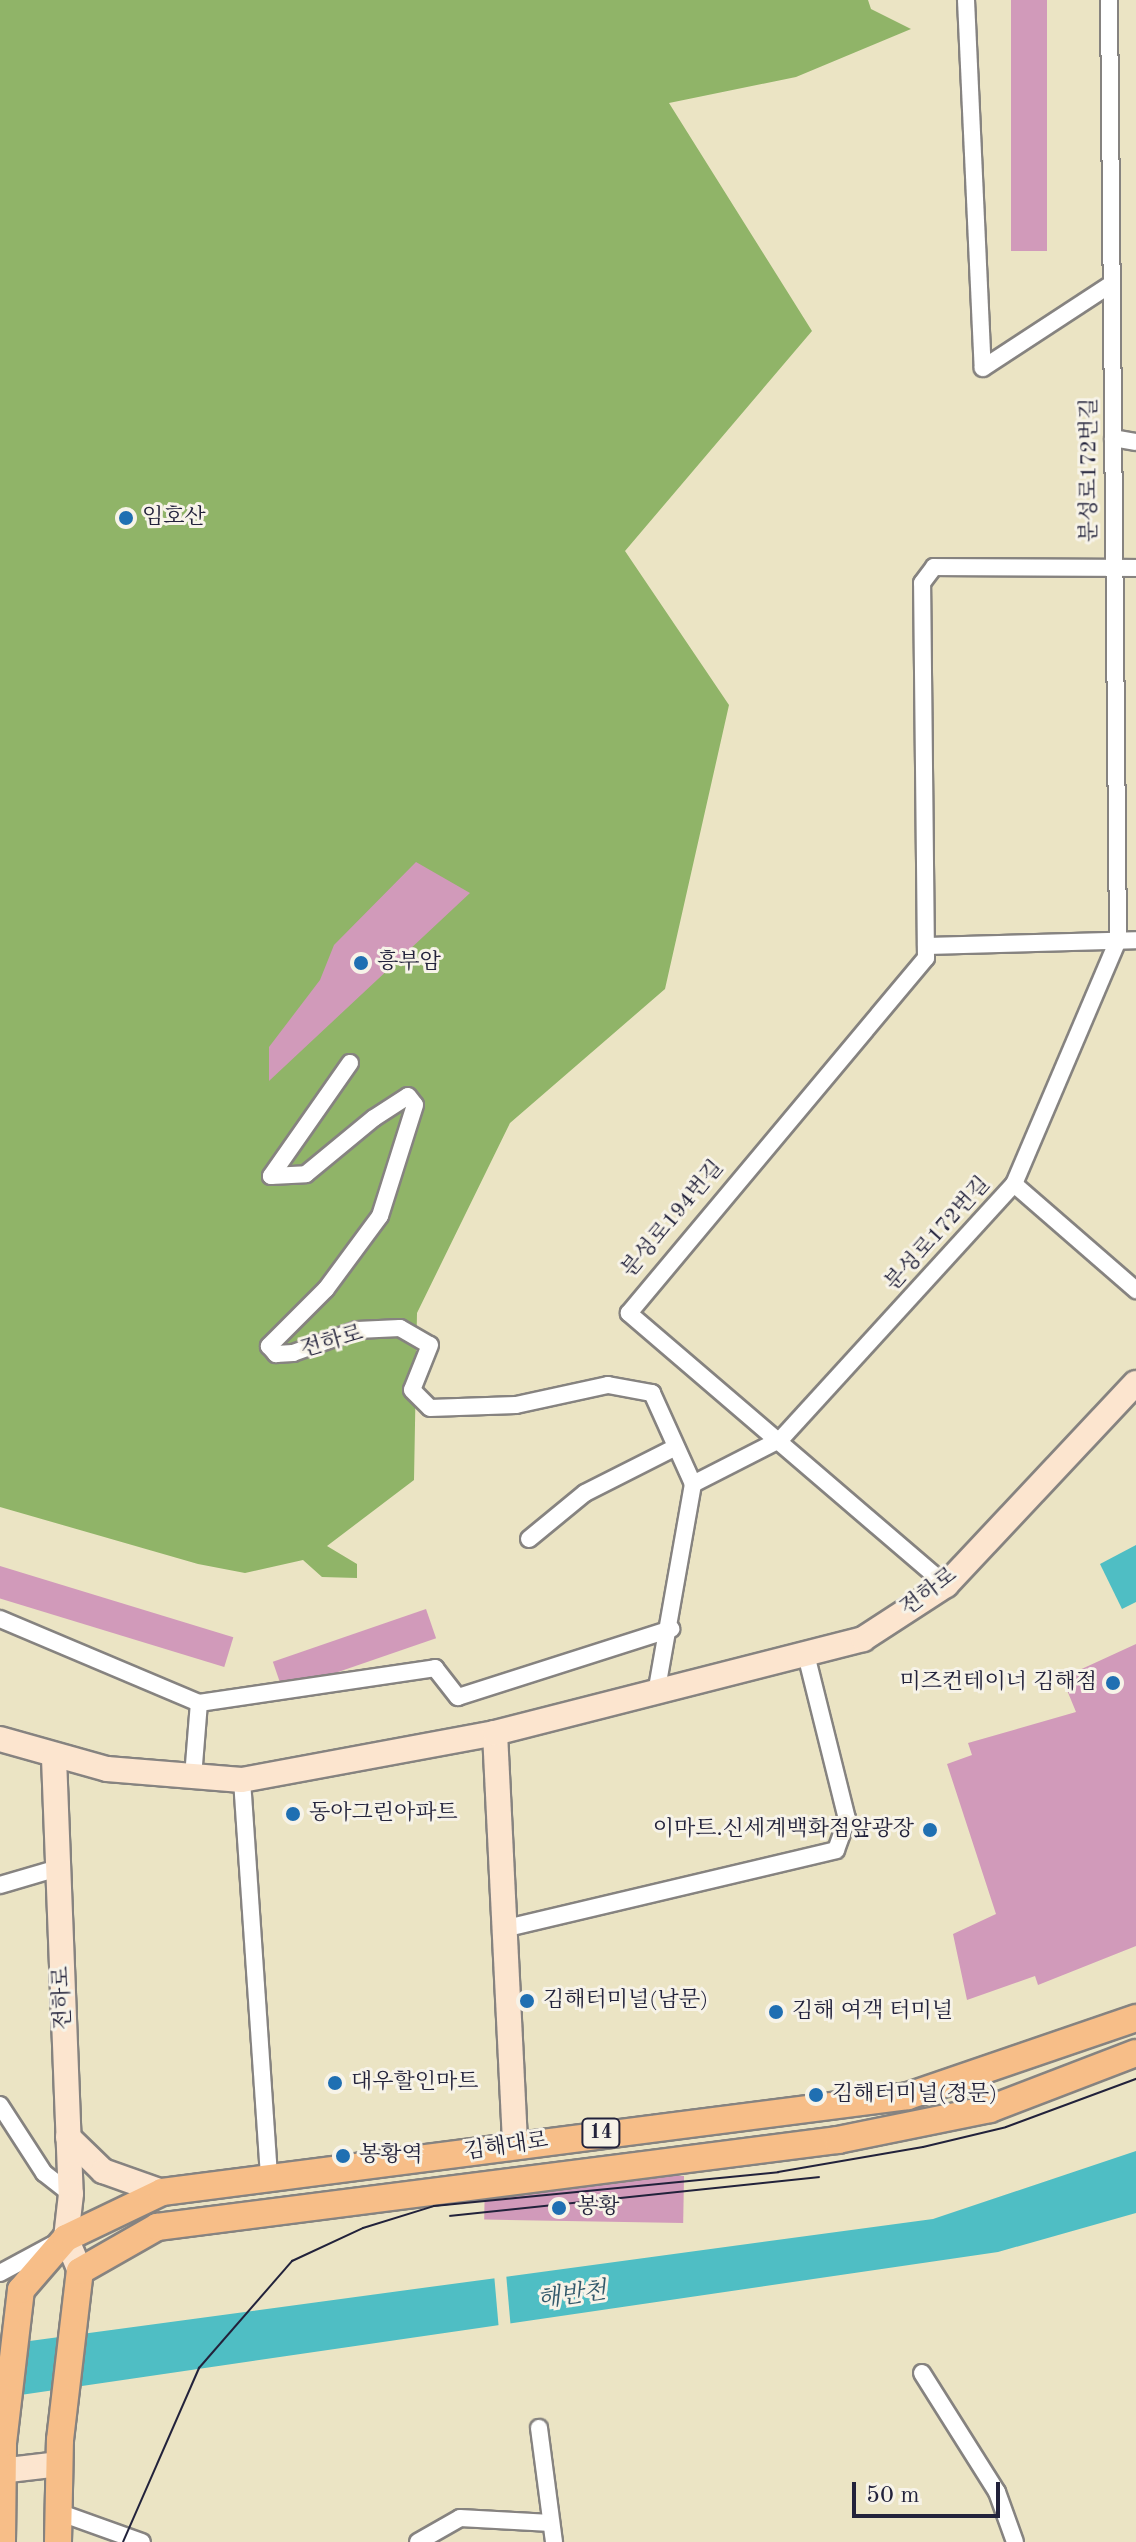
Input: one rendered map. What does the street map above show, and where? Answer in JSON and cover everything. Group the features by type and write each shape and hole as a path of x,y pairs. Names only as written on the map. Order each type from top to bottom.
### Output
{"main road":[{"name":"전하로","path":"0,1739 54,1758 193,1777 242,1780 495,1733 863,1639 946,1585 1136,1383"},
{"path":"495,1733 507,1928 515,2146"},
{"name":"전하로","path":"54,1758 71,2194 66,2238"},
{"name":"김해대로","path":"66,2238 162,2192 269,2175 908,2096 1136,2018"},
{"name":"김해대로","path":"80,2271 157,2227 838,2140 990,2109 1136,2053"},
{"path":"68,2137 103,2171 162,2192"},
{"path":"58,2542 60,2452 80,2271 66,2238"},
{"name":"14","path":"2,2542 3,2443 21,2290 66,2238"},
{"path":"1,2471 60,2452"}],"street":[{"path":"966,0 983,368 1110,285"},
{"name":"분성로172번길","path":"781,1439 1014,1184 1118,940 1109,0"},
{"path":"1113,438 1136,442"},
{"name":"분성로194번길","path":"946,1585 781,1439 629,1313 926,958 922,583 934,567 1136,568"},
{"path":"926,946 1136,940"},
{"name":"전하로","path":"350,1063 271,1176 306,1174 374,1118 408,1096 415,1105 380,1216 326,1289 281,1327 269,1346 276,1354 357,1330 400,1328 430,1345 412,1390 430,1408 516,1405 608,1385 652,1393 674,1448 693,1484"},
{"path":"1014,1184 1136,1290"},
{"path":"656,1694 671,1629 693,1484 781,1439"},
{"path":"529,1539 585,1493 674,1448"},
{"path":"0,1619 199,1703 435,1668 458,1697 671,1629"},
{"path":"507,1928 836,1850 847,1819 806,1654"},
{"path":"193,1777 199,1703"},
{"path":"242,1780 269,2175"},
{"path":"0,1885 58,1868"},
{"path":"0,2105 44,2173 71,2194"},
{"path":"0,2273 66,2238"},
{"path":"922,2373 997,2492 1015,2542"},
{"path":"539,2428 554,2542"},
{"path":"58,2512 142,2542"},
{"path":"418,2542 460,2518 551,2523"}],"green space":[{"path":"0,0 868,0 871,9 911,29 796,77 669,103 812,331 625,551 729,705 665,989 510,1123 417,1313 414,1480 327,1546 357,1564 357,1578 322,1577 303,1560 245,1573 198,1564 0,1507"}],"water":[{"path":"1136,1545 1136,1602 1122,1609 1100,1564"},
{"name":"해반천","path":"1136,2151 1136,2213 998,2252 0,2398 0,2345 933,2219"}],"pier":[{"path":"506,2273 511,2328 499,2329 494,2274"}],"building":[{"path":"1011,0 1047,0 1047,251 1011,251"},
{"name":"흥부암","path":"416,862 470,893 269,1081 269,1047 320,980 334,945"},
{"path":"0,1566 233,1637 224,1667 0,1598"},
{"path":"426,1609 436,1638 283,1691 273,1662"},
{"path":"1136,1644 1136,1946 1038,1985 1035,1976 967,2000 953,1934 996,1914 947,1764 972,1755 968,1743 1076,1712 1062,1678"},
{"path":"485,2173 684,2176 683,2223 484,2220"}],"tram line":[{"path":"123,2542 199,2368 292,2261 363,2228 434,2206 778,2172 923,2147 1006,2127 1136,2079"},
{"path":"450,2216 819,2177"}],"place":[{"name":"임호산","path":"126,518"},
{"name":"흥부암","path":"361,963"},
{"name":"미즈컨테이너 김해점","path":"1113,1683"},
{"name":"동아그린아파트","path":"293,1814"},
{"name":"이마트.신세계백화점앞광장","path":"930,1830"},
{"name":"김해터미널(남문)","path":"527,2001"},
{"name":"김해 여객 터미널","path":"776,2012"},
{"name":"대우할인마트","path":"335,2083"},
{"name":"김해터미널(정문)","path":"816,2095"},
{"name":"봉황역","path":"343,2156"},
{"name":"봉황","path":"559,2208"}]}
